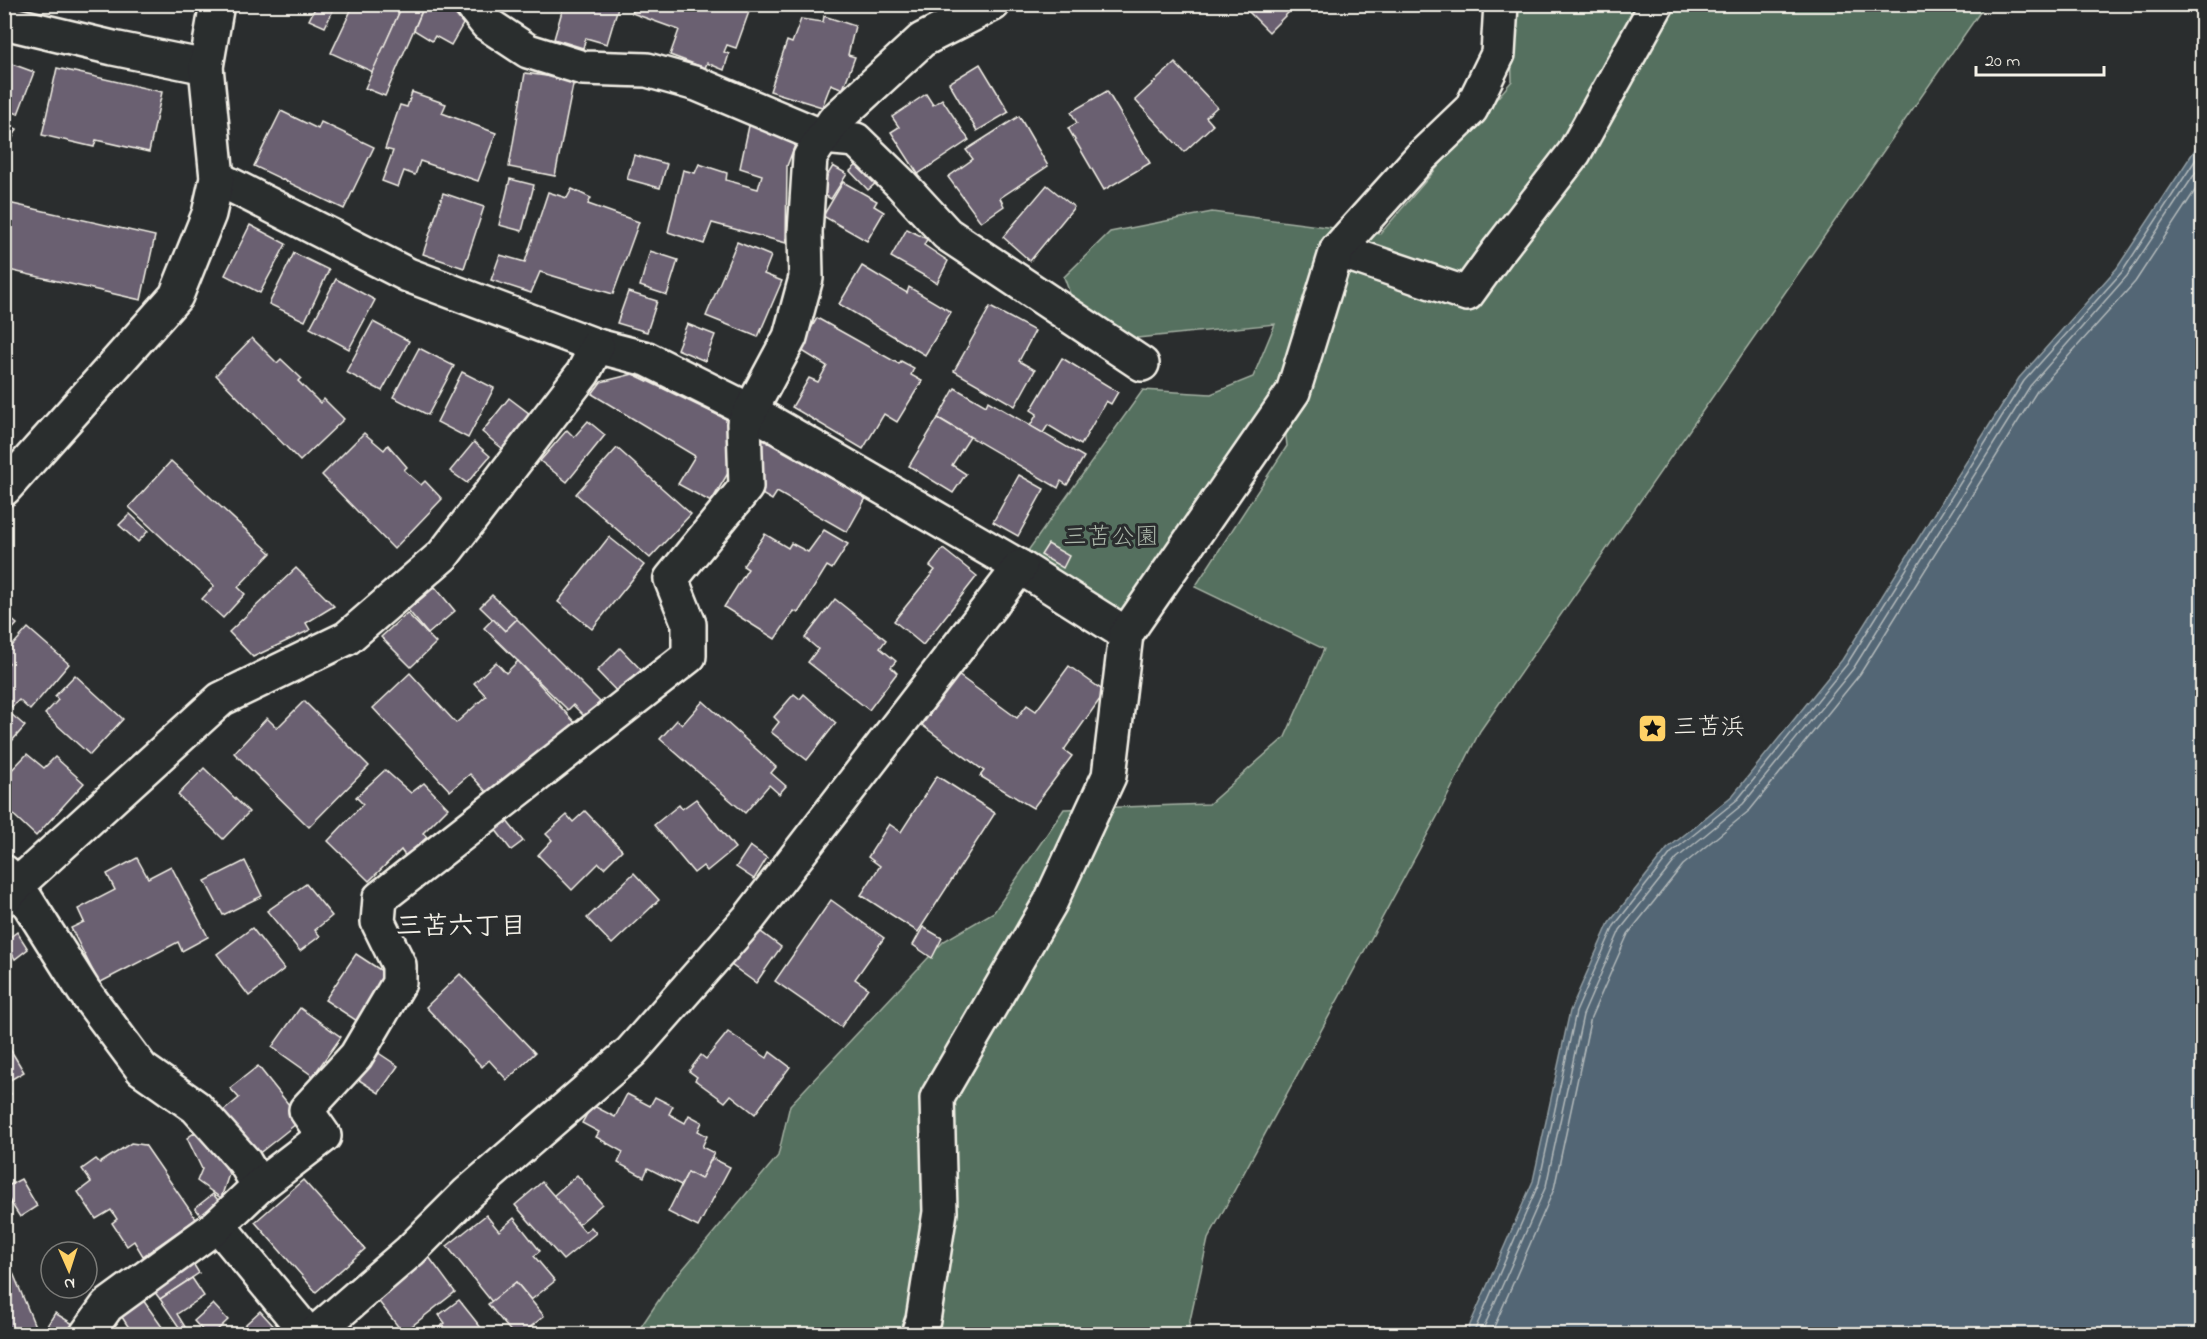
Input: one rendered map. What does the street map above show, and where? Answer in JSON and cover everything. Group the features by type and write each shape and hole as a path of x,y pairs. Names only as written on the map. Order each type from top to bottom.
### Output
{"street":[{"path":"4,489 177,296 209,214 217,178 206,67 217,4"},
{"path":"471,4 487,24 528,51 583,68 647,70 687,81 823,137 856,140 947,234 1142,364"},
{"path":"87,1335 107,1306 218,1225 259,1186 324,1136 306,1110 356,1056 399,983 399,965 378,922 380,898 689,656 689,624 671,579 746,487 744,423 790,337 806,278 805,232 810,156 834,120 922,40 993,4"},
{"path":"918,1335 923,1320 940,1212 937,1098 1050,903 1109,776 1126,634 1293,392 1337,250 1420,158 1470,109 1498,54 1501,4"},
{"path":"1337,250 1467,294 1574,153 1657,4"},
{"path":"4,22 206,67"},
{"path":"217,178 408,276 597,346 647,359 751,411 1020,567 1126,634"},
{"path":"259,1186 244,1161 196,1107 142,1069 9,885 221,699 347,638 443,555 583,373 597,346"},
{"path":"314,1335 410,1251 468,1193 631,1052 750,917 1020,567"},
{"path":"218,1225 308,1335"}],"green space":[{"name":"三苫公園","path":"1510,5 1985,5 1480,731 1438,815 1208,1239 1187,1334 636,1334 667,1288 778,1156 790,1105 944,941 994,912 1064,809 1209,804 1285,737 1324,649 1195,587 1287,446 1281,390 1126,624 1022,559 1143,390 1211,394 1253,377 1275,324 1087,341 1064,277 1110,232 1212,212 1380,234 1512,81"}],"water":[{"path":"2202,139 2202,1334 1466,1334 1533,1181 1570,1011 1609,923 1667,849 1733,795 1842,660 2019,378 2117,268"}],"building":[{"path":"317,4 336,4 325,27 309,20"},
{"path":"354,4 403,4 373,72 331,53"},
{"path":"403,4 425,4 385,96 365,88"},
{"path":"425,4 447,4 463,24 451,45 435,36 432,41 414,30"},
{"path":"564,4 619,4 607,44 586,38 583,48 554,39"},
{"path":"636,4 720,4 734,9 735,4 738,4 750,9 736,48 727,45 724,52 729,54 724,70 707,63 705,68 670,55 679,30 632,13"},
{"path":"1241,4 1297,4 1269,32"},
{"path":"824,16 855,26 848,55 855,57 843,89 831,84 822,107 770,91 787,41 792,43 801,19 823,22"},
{"path":"4,61 34,72 18,114 4,108"},
{"path":"1175,63 1217,107 1206,117 1213,125 1184,152 1135,100"},
{"path":"980,64 1009,112 977,131 949,83"},
{"path":"57,68 162,92 149,152 96,140 94,147 42,135"},
{"path":"525,73 574,80 555,176 509,167"},
{"path":"1107,91 1150,163 1104,190 1068,128 1077,123 1071,112"},
{"path":"412,92 446,104 442,113 496,133 478,181 420,161 415,175 404,171 398,187 382,181 393,151 385,149 400,105 407,107"},
{"path":"926,94 933,105 942,99 969,140 918,174 891,132 899,127 892,117"},
{"path":"281,111 318,129 321,122 374,147 344,209 254,166"},
{"path":"1019,116 1048,166 1000,198 1004,206 981,222 948,177 973,159 966,150"},
{"path":"750,121 798,137 787,166 786,243 712,223 704,244 668,232 683,170 695,173 699,164 727,173 726,180 758,189 762,175 740,168"},
{"path":"4,123 17,129 4,156"},
{"path":"634,155 667,164 660,188 627,179"},
{"path":"858,164 876,183 868,190 850,171"},
{"path":"833,166 847,174 831,199 818,191"},
{"path":"510,179 534,185 522,231 499,225"},
{"path":"843,182 877,201 874,206 884,212 867,241 823,216"},
{"path":"1047,185 1074,207 1030,261 1003,237"},
{"path":"572,189 591,198 588,204 639,222 613,294 540,272 531,293 491,280 500,255 525,262 548,192 567,198"},
{"path":"443,193 484,207 464,268 423,254"},
{"path":"4,202 155,236 141,300 4,269"},
{"path":"250,225 286,244 260,293 225,275"},
{"path":"907,229 927,239 924,245 948,261 937,283 891,257"},
{"path":"737,242 771,256 764,274 782,281 758,337 706,316"},
{"path":"650,251 678,260 667,295 640,286"},
{"path":"294,253 329,270 305,321 269,304"},
{"path":"862,266 907,293 909,287 951,312 925,355 839,304"},
{"path":"336,279 375,300 349,349 310,328"},
{"path":"628,292 657,301 647,332 617,323"},
{"path":"990,307 1035,331 1019,361 1035,370 1015,406 954,371"},
{"path":"817,318 899,364 901,361 914,368 911,375 922,381 897,422 884,414 863,449 792,407 809,378 818,382 827,366 799,349"},
{"path":"373,322 409,341 382,391 346,372"},
{"path":"687,324 715,335 705,361 677,349"},
{"path":"252,338 277,363 281,359 301,378 298,381 320,403 324,399 344,419 300,461 216,375"},
{"path":"419,348 454,366 428,415 393,397"},
{"path":"1062,358 1118,392 1111,404 1106,401 1081,445 1048,425 1043,433 1030,426 1037,414 1031,410"},
{"path":"462,372 494,388 468,438 437,422"},
{"path":"633,374 728,420 734,463 711,502 678,484 695,456 592,394 601,382"},
{"path":"955,388 986,406 988,401 1084,457 1067,485 1061,481 1058,488 938,418"},
{"path":"509,398 530,414 503,449 482,432"},
{"path":"938,418 970,437 952,465 966,474 953,493 909,466"},
{"path":"588,421 605,435 567,482 540,461 567,430 574,437"},
{"path":"364,433 384,450 388,445 407,467 404,470 421,485 425,481 442,499 394,549 322,475"},
{"path":"758,437 866,498 847,532 777,492 772,500 755,490"},
{"path":"474,442 490,456 467,483 450,471"},
{"path":"617,448 691,514 650,558 576,494"},
{"path":"171,461 271,553 238,587 245,594 223,618 202,599 214,586 129,507"},
{"path":"1019,475 1044,489 1018,536 993,522"},
{"path":"130,514 148,531 138,542 119,525"},
{"path":"824,530 848,544 832,569 827,566 798,613 794,611 775,639 724,607 748,569 743,566 765,534 788,548 791,543 808,552"},
{"path":"609,537 644,565 592,629 558,602"},
{"path":"1048,544 1069,556 1063,568 1041,555"},
{"path":"943,549 977,576 923,645 894,621 935,570 930,566"},
{"path":"296,568 334,606 306,623 310,630 253,657 229,632"},
{"path":"435,587 455,611 428,634 408,610"},
{"path":"492,595 517,619 505,631 480,607"},
{"path":"835,599 886,640 880,648 896,661 891,667 897,673 869,710 808,662 818,649 805,638"},
{"path":"4,613 17,624 4,638"},
{"path":"407,613 436,643 411,667 381,637"},
{"path":"493,619 505,631 517,619 600,702 585,717 573,705 568,710 484,628"},
{"path":"28,628 69,664 30,710 19,700 12,707 4,700 4,668 9,663 4,660 4,655"},
{"path":"620,648 647,676 623,698 597,671"},
{"path":"518,661 578,726 492,798 470,774 450,791 373,708 410,673 456,723 486,696 474,683 496,662 506,673"},
{"path":"1069,666 1105,692 1064,750 1072,756 1033,808 980,776 984,771 922,725 958,675 1017,718 1027,705 1036,711"},
{"path":"75,675 123,719 90,755 45,714 58,700 55,696"},
{"path":"794,694 800,699 804,694 836,723 807,760 771,732 779,722 774,717"},
{"path":"304,701 369,766 309,827 234,753 267,718 277,728"},
{"path":"703,701 776,767 771,773 786,786 779,794 769,785 745,813 660,739 677,720 682,725"},
{"path":"4,708 25,726 4,750"},
{"path":"27,754 44,768 55,757 84,783 36,836 4,806 4,778"},
{"path":"204,768 249,812 223,839 178,795"},
{"path":"385,770 411,793 424,783 448,808 423,833 427,837 406,857 401,850 369,881 328,841 363,804 356,797"},
{"path":"937,776 995,813 918,932 861,895 880,866 868,857 889,824 901,832"},
{"path":"696,799 735,848 707,871 703,866 694,873 654,825 679,805 682,809"},
{"path":"585,811 622,850 604,868 599,863 572,890 538,855 552,840 546,834 567,815 573,822"},
{"path":"506,820 523,841 511,850 495,829"},
{"path":"750,846 767,858 754,879 736,867"},
{"path":"137,858 148,878 171,866 208,937 182,951 178,942 99,983 71,928 84,922 78,909 115,890 107,874"},
{"path":"245,861 262,896 223,915 205,881"},
{"path":"634,873 659,900 612,944 587,918"},
{"path":"306,884 332,916 315,930 320,936 300,951 267,911"},
{"path":"831,900 884,938 855,979 868,988 841,1027 775,981"},
{"path":"753,926 781,947 756,983 727,962"},
{"path":"923,927 942,938 932,958 913,945"},
{"path":"252,928 284,969 249,996 217,954"},
{"path":"17,932 28,949 15,959 5,941"},
{"path":"356,954 388,975 357,1021 325,1000"},
{"path":"460,974 535,1053 507,1080 489,1060 482,1067 426,1007"},
{"path":"300,1008 341,1037 313,1076 272,1047"},
{"path":"728,1032 767,1058 770,1052 790,1067 755,1114 731,1095 725,1102 695,1080 697,1077 689,1071 701,1055 706,1059"},
{"path":"4,1039 24,1072 5,1083 11,1094 4,1098"},
{"path":"377,1052 398,1066 379,1093 359,1080"},
{"path":"258,1066 301,1120 257,1155 222,1112 239,1098 230,1088"},
{"path":"627,1094 650,1106 655,1097 673,1106 669,1114 685,1123 689,1115 702,1122 698,1131 707,1136 702,1147 714,1153 701,1179 688,1172 681,1185 648,1168 644,1177 618,1163 623,1152 596,1137 599,1132 582,1123 592,1105 615,1117"},
{"path":"200,1129 229,1174 221,1198 197,1181 202,1169 187,1138"},
{"path":"131,1143 145,1145 196,1219 143,1256 134,1241 127,1246 112,1223 117,1219 111,1210 96,1219 78,1192 91,1182 82,1169 96,1159 100,1163"},
{"path":"712,1158 730,1167 698,1227 668,1212 688,1172 701,1179"},
{"path":"577,1175 602,1204 578,1225 553,1196"},
{"path":"21,1179 37,1206 20,1217 4,1192 4,1188"},
{"path":"303,1180 365,1249 316,1292 255,1222"},
{"path":"542,1182 585,1232 591,1227 596,1233 563,1260 515,1205"},
{"path":"213,1194 227,1211 209,1225 195,1208"},
{"path":"486,1215 499,1231 514,1218 540,1251 534,1256 555,1281 531,1300 516,1282 492,1302 447,1246"},
{"path":"4,1251 37,1331 29,1334 4,1334"},
{"path":"426,1253 455,1292 403,1333 373,1294"},
{"path":"189,1257 199,1273 160,1299 150,1286"},
{"path":"192,1278 204,1296 177,1314 187,1330 183,1333 160,1299"},
{"path":"516,1282 544,1316 522,1334 513,1334 488,1304"},
{"path":"143,1300 167,1334 133,1334 120,1314"},
{"path":"459,1300 486,1334 430,1334 445,1323 439,1315"},
{"path":"213,1304 228,1320 213,1334 206,1334 194,1321"},
{"path":"260,1311 281,1334 235,1334"},
{"path":"55,1313 73,1324 66,1334 42,1334"}],"place":[{"name":"三苫浜","path":"1652,728"}],"district":[{"name":"三苫六丁目","path":"461,928"}]}
